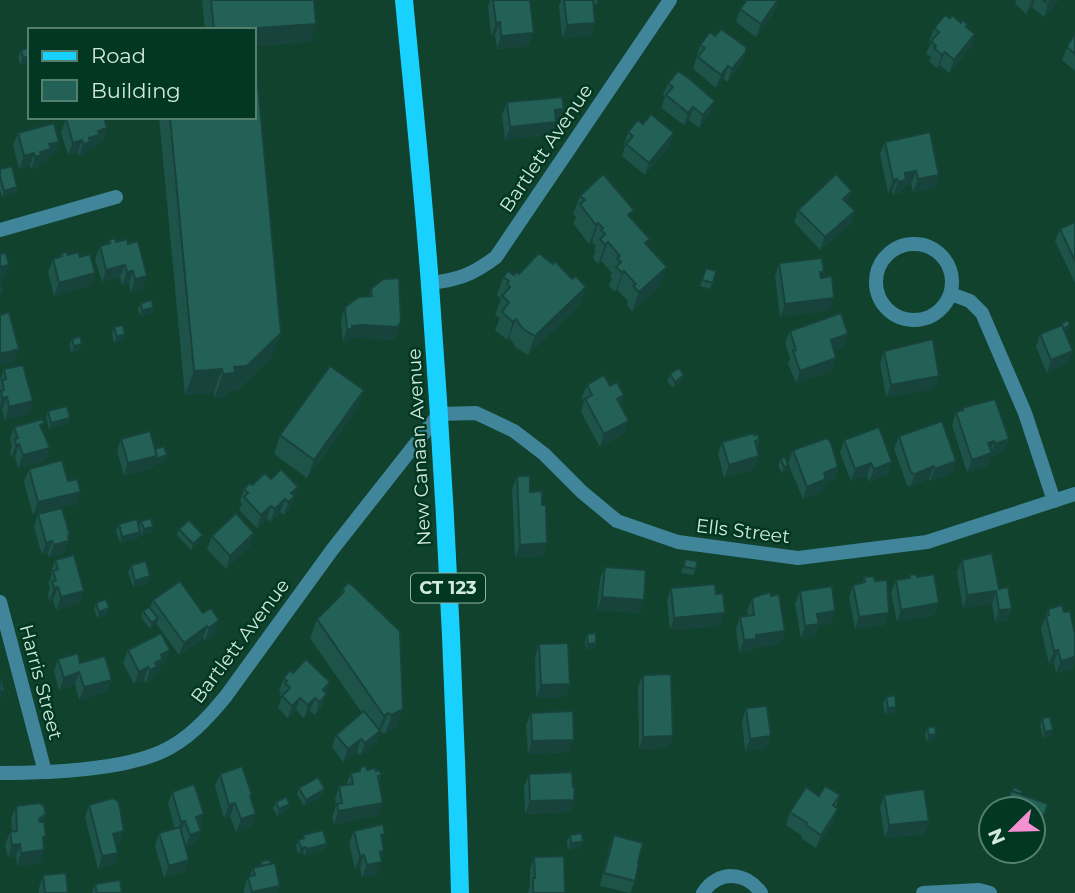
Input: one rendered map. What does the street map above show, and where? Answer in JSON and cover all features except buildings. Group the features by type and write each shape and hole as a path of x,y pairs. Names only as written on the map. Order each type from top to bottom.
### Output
{"main road":[{"name":"New Canaan Avenue","path":"404,0 439,414 460,893"}],"street":[{"name":"Bartlett Avenue","path":"430,283 450,281 473,274 496,257 670,0"},
{"path":"0,230 116,197"},
{"path":"910,244 925,245 938,253 948,264 952,279 951,294 944,307 932,317 918,321 902,320 889,313 879,301 875,286 876,271 884,258 895,248 910,244"},
{"path":"951,294 970,301 982,313 1025,413 1054,502"},
{"name":"Ells Street","path":"439,414 476,413 514,431 544,454 582,492 617,521 678,542 799,558 927,542 1075,494"},
{"name":"Bartlett Avenue","path":"0,773 45,772 110,765 149,756 169,748 201,724 226,696 332,550 439,414"},
{"name":"Harris Street","path":"0,602 45,772"},
{"path":"703,893 713,881 735,876 747,879 761,893"},
{"path":"923,893 979,890 990,893"}]}
